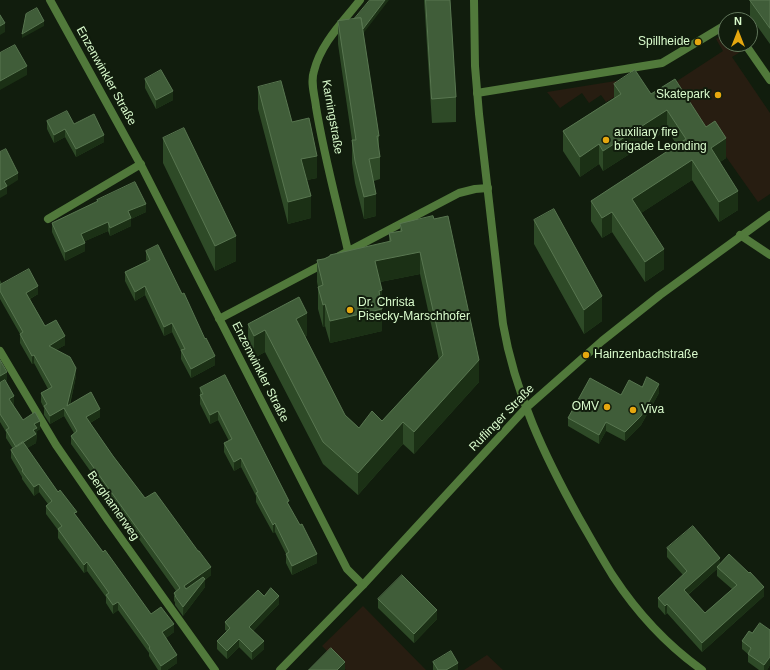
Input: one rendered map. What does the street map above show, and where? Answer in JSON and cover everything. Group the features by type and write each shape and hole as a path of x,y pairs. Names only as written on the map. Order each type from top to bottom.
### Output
{"street":[{"name":"Enzenwinkler Straße","path":"50,0 141,164 347,569 363,586"},
{"name":"Karningstraße","path":"348,251 319,126 312,80 314,70 326,44 360,0"},
{"path":"474,0 477,93 504,331 507,350 514,373 539,440 557,477 613,576 648,620 674,647 702,670"},
{"path":"477,93 662,63 718,29"},
{"path":"751,52 770,80"},
{"path":"48,219 141,164"},
{"path":"219,319 459,193 475,189 488,188"},
{"name":"Ruflinger Straße","path":"280,670 363,586 526,408 602,341 671,286 770,214"},
{"path":"740,235 770,255"},
{"name":"Berghamerweg","path":"0,351 56,445 215,670"}],"shaded area":[{"path":"721,52 740,52 732,57 770,113 770,194 758,202 674,83"},
{"path":"628,79 633,86 606,102 601,95 589,103 582,93 560,108 547,92"},
{"path":"363,606 426,670 346,670 322,646"},
{"path":"487,655 503,670 464,670"}],"building":[{"path":"370,0 385,0 363,29 361,18 355,18"},
{"path":"426,0 450,0 456,97 432,99"},
{"path":"750,0 770,0 770,28"},
{"path":"37,8 44,21 22,34 26,14"},
{"path":"0,15 5,23 0,26"},
{"path":"361,18 379,136 377,136 380,157 369,159 376,194 364,197 355,161 352,140 356,140 338,21"},
{"path":"15,45 27,66 0,81 0,53"},
{"path":"161,70 173,91 156,100 145,79"},
{"path":"635,70 651,94 675,79 706,127 715,121 726,138 711,148 738,191 719,202 692,160 632,199 664,249 645,262 612,212 602,218 591,201 686,139 667,110 603,151 599,144 580,157 563,131 621,94 614,84"},
{"path":"281,81 292,122 309,118 317,156 301,159 311,196 288,202 258,87"},
{"path":"67,111 74,124 94,114 104,135 76,149 65,129 54,135 47,121"},
{"path":"184,128 236,236 215,246 163,138"},
{"path":"6,149 18,173 4,181 7,186 0,190 0,152"},
{"path":"135,182 146,204 128,211 131,218 110,228 108,222 81,234 85,243 65,252 52,223"},
{"path":"554,209 602,296 584,310 534,220"},
{"path":"433,216 434,219 448,216 479,360 414,432 403,422 358,473 323,442 265,330 254,336 248,324 299,297 307,313 296,319 345,415 359,428 372,411 382,421 443,355 420,252 375,261 382,290 379,291 382,309 330,321 325,304 323,305 318,287 323,285 317,260 324,259 330,255 391,241 389,233 402,231 400,224"},
{"path":"158,245 182,294 184,293 205,339 206,338 215,356 191,369 181,350 185,349 172,323 164,327 145,286 135,292 125,272 150,260 146,251"},
{"path":"29,269 38,286 26,293 45,326 56,320 65,336 49,346 70,357 76,368 67,406 91,392 100,409 86,417 145,498 155,492 211,567 184,586 186,589 203,577 205,579 183,607 174,593 180,588 71,436 77,431 64,408 50,416 44,406 47,404 41,393 52,387 20,334 23,332 0,291 0,285"},
{"path":"0,360 7,372 0,376"},
{"path":"225,375 289,501 287,502 300,525 302,524 317,554 292,566 286,554 289,552 275,523 273,525 256,493 258,492 241,458 234,462 224,443 232,439 218,411 210,415 200,395 203,394 200,388"},
{"path":"647,377 659,384 641,416 625,432 606,422 599,435 568,418 590,378 621,395 629,380 642,387"},
{"path":"5,380 14,396 9,399 23,420 35,412 40,421 34,424 37,428 33,430 36,434 16,447 6,430 9,428 0,414 0,383"},
{"path":"23,442 58,492 60,490 77,512 74,513 103,552 105,550 151,614 161,607 174,624 162,632 177,655 161,666 149,648 150,647 118,602 113,605 106,595 109,593 87,562 84,565 58,529 62,526 46,506 52,501 39,484 34,487 22,471 23,470 11,450"},
{"path":"693,526 720,558 684,590 705,613 737,585 717,567 729,554 749,573 750,572 764,587 702,643 667,604 665,606 658,598 687,571 667,548"},
{"path":"402,575 437,610 414,634 378,599"},
{"path":"271,588 279,596 249,627 264,641 252,652 239,639 227,651 217,641 230,628 225,622 258,590 264,596"},
{"path":"760,623 770,630 770,657 764,665 748,654 751,648 742,641 749,631 752,633"},
{"path":"331,648 345,662 337,670 309,670"},
{"path":"451,651 458,663 446,670 438,670 433,662"}],"place":[{"name":"Spillheide","path":"698,42"},
{"name":"Skatepark","path":"718,95"},
{"name":"auxiliary fire brigade Leonding","path":"606,140"},
{"name":"Dr. Christa Pisecky-Marschhofer","path":"350,310"},
{"name":"Hainzenbachstraße","path":"586,355"},
{"name":"OMV","path":"607,407"},
{"name":"Viva","path":"633,410"}]}
